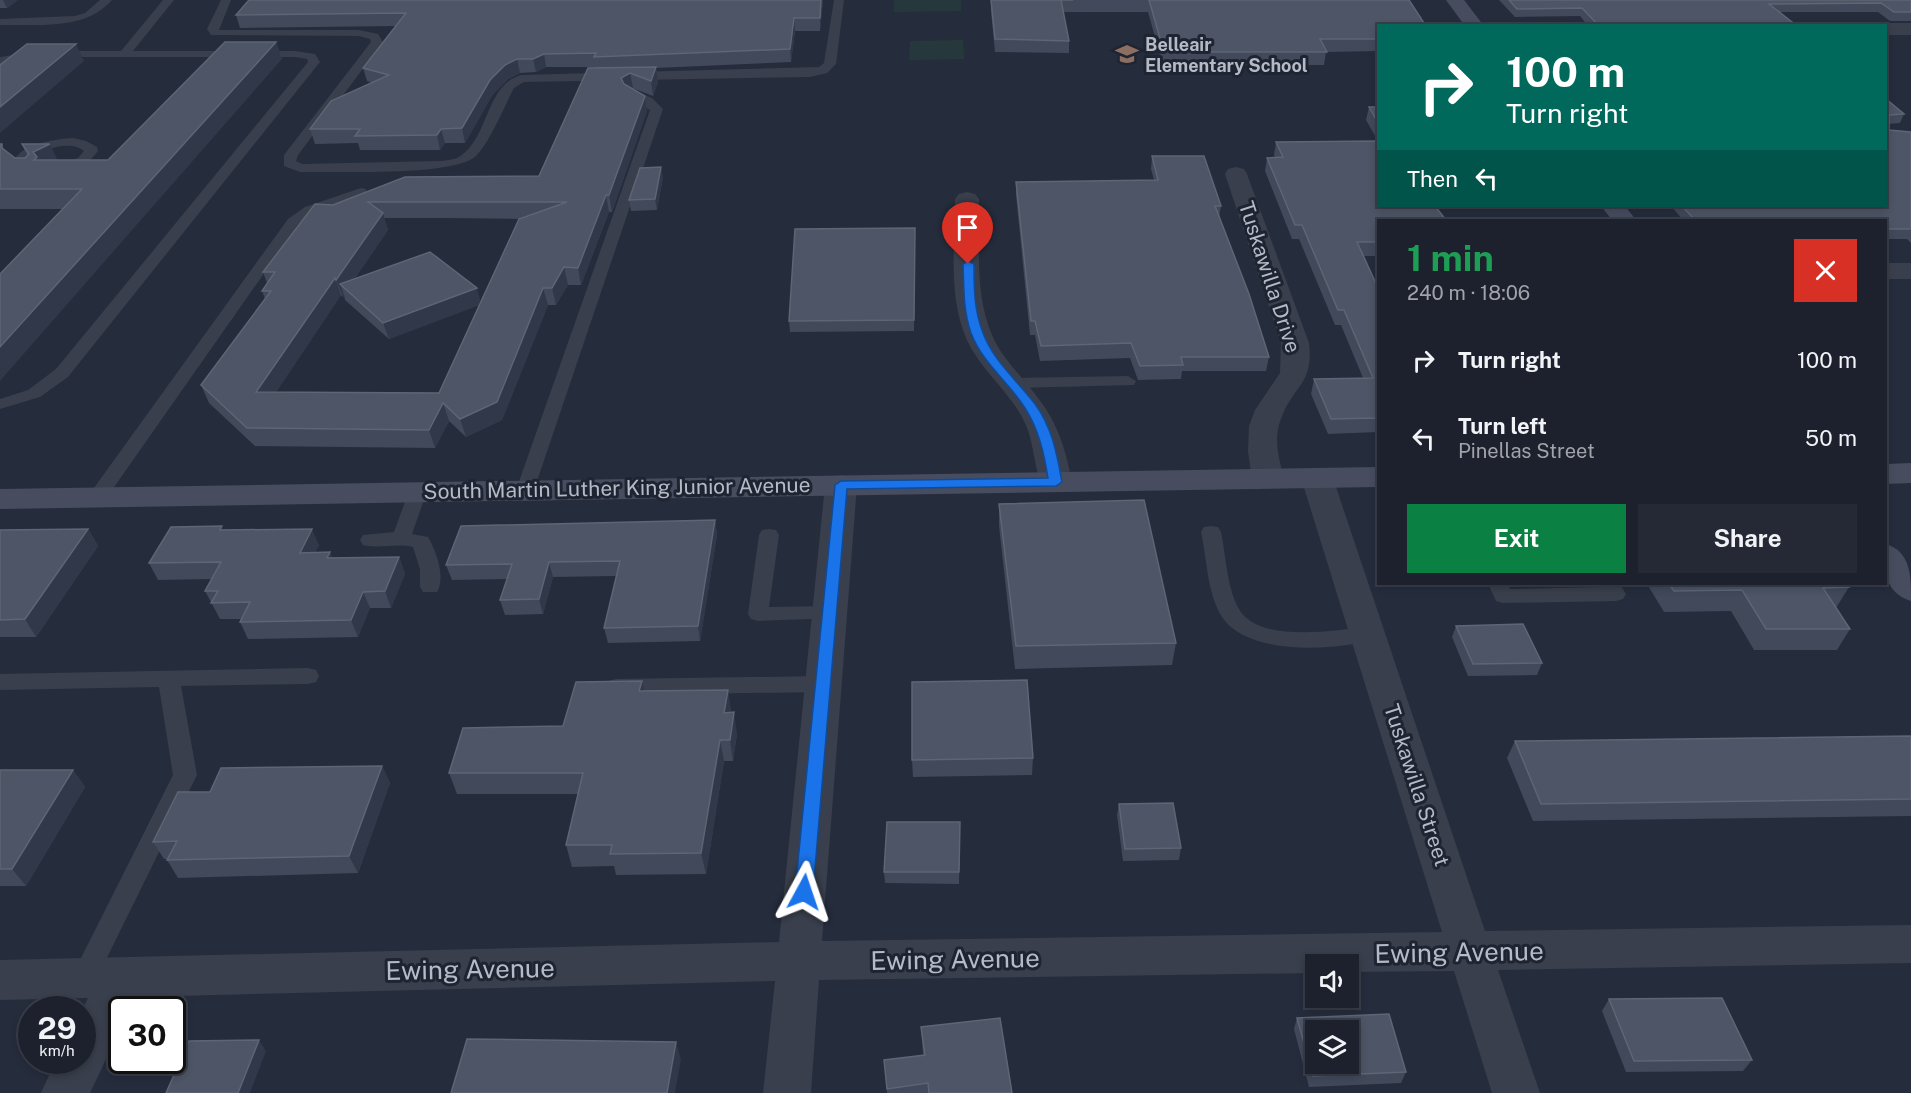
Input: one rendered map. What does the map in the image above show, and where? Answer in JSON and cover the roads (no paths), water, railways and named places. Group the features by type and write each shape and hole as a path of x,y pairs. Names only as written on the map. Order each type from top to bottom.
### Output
{"street":[{"path":"1455,0 1473,24"},
{"path":"1887,29 1911,28"},
{"name":"Tuskawilla Drive","path":"1236,174 1295,343 1298,363 1290,382 1269,411 1261,444 1268,478"},
{"path":"967,198 969,308 978,334 992,362 1030,406 1048,441 1056,482"},
{"path":"1614,207 1623,219"},
{"path":"1887,271 1911,271"},
{"path":"1887,474 1911,473"},
{"name":"South Martin Luther King Junior Avenue","path":"0,499 1377,477"},
{"name":"Tuskawilla Street","path":"1317,478 1516,1093"},
{"path":"787,1093 841,485"},
{"path":"1887,556 1911,589"},
{"name":"Ewing Avenue","path":"0,980 798,961 1911,944"},
{"path":"96,1005 103,978"},
{"path":"65,1093 74,1074"}],"lane":[{"path":"0,22 76,19 89,15 107,0"},
{"path":"125,53 169,0"},
{"path":"226,0 213,28 215,33 359,33 374,36 377,42 291,155 290,163 300,168 441,165 462,161 473,152 509,86 521,79 549,76 810,73 824,70 830,64 838,0"},
{"path":"0,61 39,54 125,53 295,54 311,56 314,62 62,373 43,390 16,402 0,404"},
{"path":"525,490 657,109 648,101 632,94"},
{"path":"29,172 20,165 20,161 33,151 67,143 90,147 89,156 83,161 51,172"},
{"path":"98,496 293,222 310,210 360,192"},
{"path":"1011,384 1128,381"},
{"path":"401,538 418,491"},
{"path":"1211,532 1230,612 1243,628 1283,640 1368,634"},
{"path":"770,535 758,614 830,613"},
{"path":"369,540 401,538 421,542 430,568 430,587"},
{"path":"1498,585 1503,596 1616,594 1611,585"},
{"path":"0,682 308,676"},
{"path":"103,978 185,775 169,679"},
{"path":"600,687 823,684"}],"place":[{"name":"Belleair Elementary School","path":"1127,54"}]}
